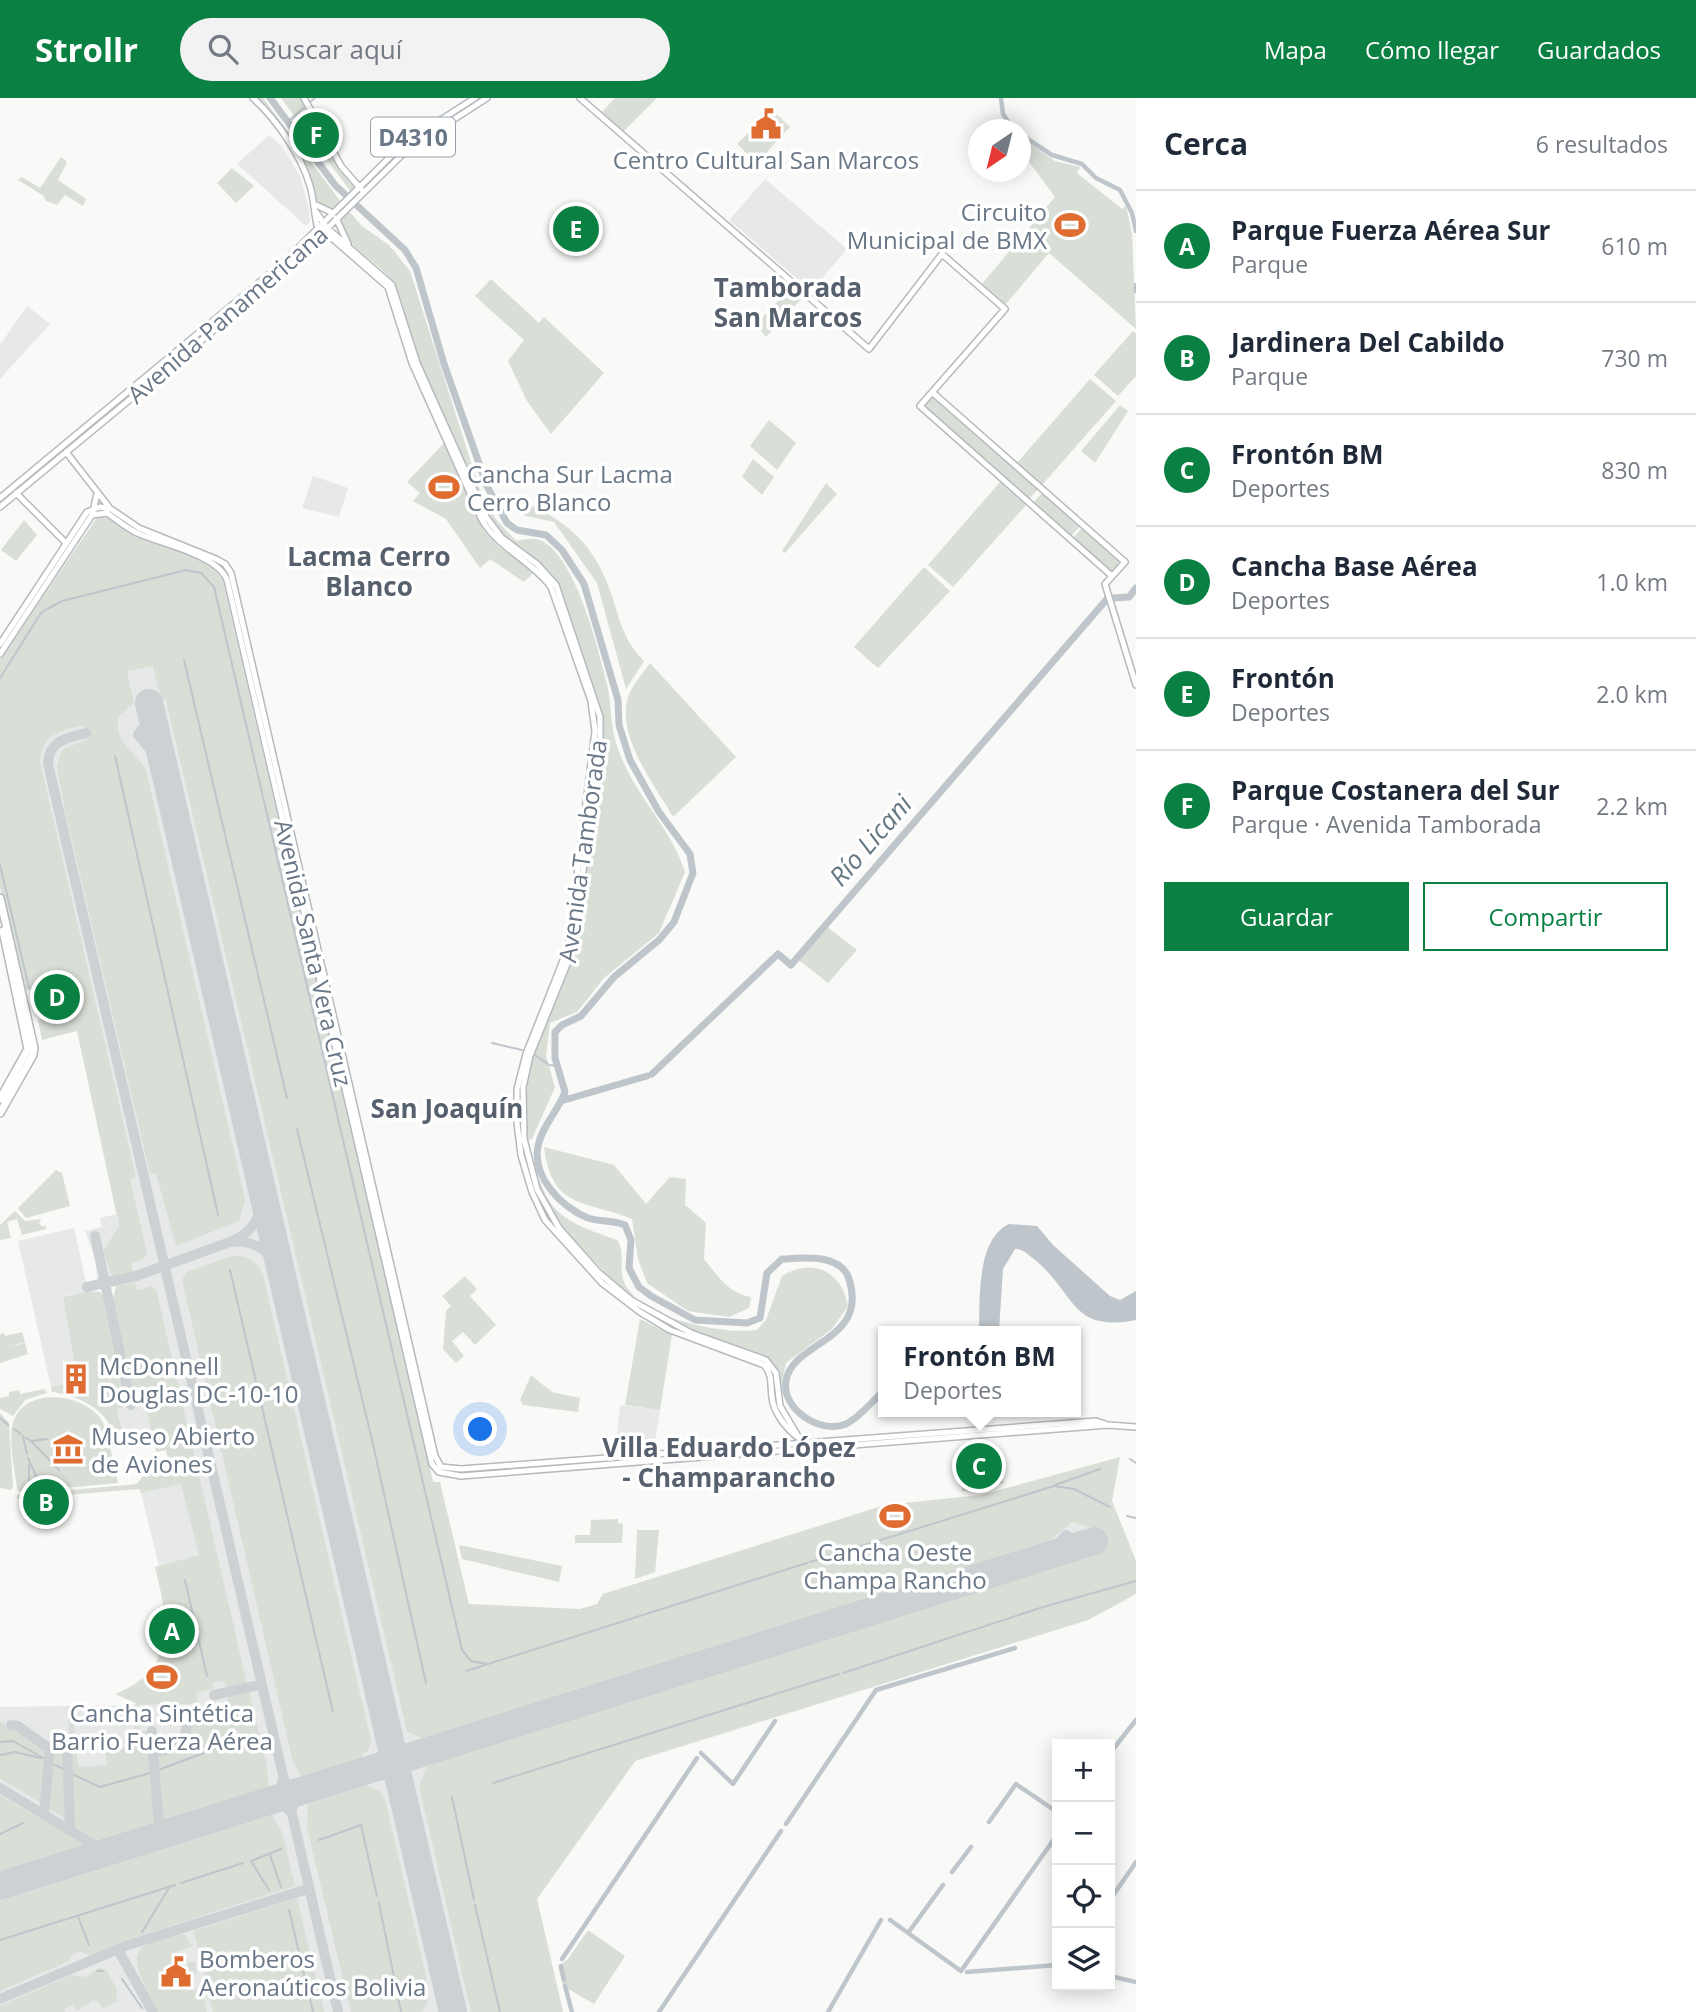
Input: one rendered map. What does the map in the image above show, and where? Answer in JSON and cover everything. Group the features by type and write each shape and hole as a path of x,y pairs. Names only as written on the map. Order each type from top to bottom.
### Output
{"highway":[{"path":"0,898 31,1048"},
{"path":"0,918 33,1055 11,1088 0,1113"},
{"path":"0,1099 11,1088"}],"main road":[{"name":"Avenida Tamborada","path":"253,98 269,115 300,163 323,227 388,287 412,363 482,520 494,538 539,572 551,587 593,709 594,748 568,948 526,1054 517,1089 518,1140 532,1192 551,1228 602,1283 626,1303 682,1336 764,1365 771,1375 775,1409 802,1443"},
{"path":"304,98 341,166 361,189"},
{"name":"Avenida Panamericana","path":"0,507 14,491 323,227 403,144 475,98"},
{"name":"Avenida Panamericana","path":"361,189 408,149 487,98"},
{"path":"580,98 869,349 942,254 1005,309 920,407 1112,576"},
{"path":"315,207 335,216 352,249"},
{"name":"Avenida Tamborada","path":"323,227 352,249 395,290 417,363 486,517 502,538 537,564 556,586 598,709 600,746 572,952 530,1056 523,1087 524,1139 541,1200 552,1219 580,1253 631,1300 691,1334 766,1360 776,1373 780,1406 802,1443"},
{"name":"Avenida Panamericana","path":"0,498 14,491 66,452 238,310 323,227"},
{"path":"932,392 1125,562 1105,584 1136,685"},
{"name":"Avenida Santa Vera Cruz","path":"66,452 111,509 139,528 216,559 225,564 231,573 435,1456 444,1471"},
{"path":"14,491 69,545"},
{"path":"0,644 92,515 97,494"},
{"path":"0,654 87,512 95,508 111,509"},
{"name":"Avenida Santa Vera Cruz","path":"92,515 107,513 136,533 211,562 221,569 227,580 432,1464 444,1471"},
{"path":"0,1081 11,1088"},
{"path":"444,1471 786,1444 1039,1428 1108,1425 1136,1427"},
{"path":"786,1444 792,1433"},
{"path":"444,1471 461,1476 802,1443"}],"shaded area":[{"path":"257,98 263,98 341,202 333,211 317,202 294,146 277,120"},
{"path":"281,98 302,98 343,173 355,187 351,192"},
{"path":"615,98 657,98 624,131 602,112"},
{"path":"772,110 790,127 757,163 737,144"},
{"path":"269,135 281,145 300,176 309,208 310,222 306,226 237,164"},
{"path":"1031,144 1055,161 1080,167 1077,173 1122,209 1126,206 1132,233 1136,329 1049,253 1005,305 981,285 1055,197 1031,165"},
{"path":"61,157 67,162 58,180 86,199 83,206 65,195 57,205 46,201 44,196 18,180 22,177 40,188"},
{"path":"232,168 254,186 236,203 217,183"},
{"path":"765,179 847,249 811,291 729,220"},
{"path":"348,210 362,226 389,245 410,271 479,487 495,518 516,541 542,541 565,565 575,584 603,668 619,752 634,783 671,841 685,872 659,933 604,978 577,1012 550,1023 546,1056 555,1087 532,1139 528,1140 546,1196 564,1216 617,1240 621,1250 624,1282 641,1301 620,1289 556,1220 538,1185 526,1138 525,1086 533,1055 575,951 601,756 601,711 561,590 548,570 502,535 488,516 416,354 396,287 382,270 356,248 343,230 339,218"},
{"path":"577,212 594,227 573,244 559,231"},
{"path":"491,279 539,323 544,317 604,373 551,434 527,401 508,361 524,340 475,296"},
{"path":"792,286 802,298 766,337 756,324"},
{"path":"27,306 50,324 0,379 0,345"},
{"path":"1133,331 1136,334 1136,376 1118,396 1094,375"},
{"path":"1090,379 1116,401 1042,485 1017,463"},
{"path":"933,397 1038,489 1029,499 924,407"},
{"path":"1120,405 1128,411 1095,463 1081,451"},
{"path":"769,420 796,443 777,470 750,446"},
{"path":"444,443 484,531 499,547 534,572 524,582 490,559 480,568 446,519 413,501 420,493 407,482"},
{"path":"753,459 774,477 762,495 742,477"},
{"path":"313,476 348,488 339,517 302,508"},
{"path":"1000,482 1026,505 953,587 928,565"},
{"path":"826,483 837,494 785,553 782,551"},
{"path":"1042,493 1080,526 1071,536 1033,503"},
{"path":"529,504 574,533 598,564 610,589 624,631 644,661 626,689 597,583 554,522 526,516 516,510"},
{"path":"98,516 106,516 130,534 211,566 223,582 433,1482 439,1482 479,1657 1120,1457 1112,1501 1136,1561 1136,1594 1088,1620 633,1762 537,1899 563,2012 0,2012 0,1707 193,1704 163,1565 159,1566 141,1493 180,1484 66,982 0,887 0,660"},
{"path":"98,516 107,518 131,534 208,565 223,582 433,1482 440,1482 469,1604 580,1609 597,1604 603,1594 885,1505 981,1495 1120,1457 1112,1501 1136,1561 1136,1594 1088,1620 636,1760 537,1899 563,2012 471,2012 419,1786 427,1765 1097,1553 1089,1527 1072,1522 1050,1540 423,1739 407,1731 166,700 161,700 153,666 127,671 134,703 120,715 118,731 146,770 245,1199 239,1221 176,1246 156,1173 150,1174 57,767 62,750 87,739 84,725 60,732 48,740 41,753 40,762 136,1177 130,1179 147,1253 144,1259 131,1264 133,1273 112,1277 103,1251 119,1226 77,1031 42,1040 38,1020 72,1011 66,982 25,991 0,887 0,660"},
{"path":"24,520 37,535 16,561 1,550"},
{"path":"1082,528 1120,562 1111,572 1073,538"},
{"path":"924,567 950,591 878,668 854,647"},
{"path":"650,663 736,757 673,817 637,756 626,722 626,706 631,690"},
{"path":"825,925 857,950 828,983 796,958"},
{"path":"544,1147 614,1165 646,1204 670,1177 686,1179 685,1205 706,1223 704,1259 730,1288 751,1297 749,1308 729,1317 688,1311 647,1283 638,1259 632,1219 573,1200 563,1192 548,1167"},
{"path":"56,1170 62,1173 70,1206 26,1218 18,1208"},
{"path":"15,1211 25,1221 41,1219 39,1224 44,1227 46,1225 46,1229 22,1235 17,1219 7,1222 11,1238 0,1240 0,1225"},
{"path":"116,1214 119,1227 103,1251 112,1277 97,1281 96,1261 85,1231 102,1227 100,1218"},
{"path":"1009,1224 1037,1226 1053,1245 1110,1296 1120,1300 1136,1291 1136,1320 1114,1323 1098,1321 1086,1315 1076,1307 1048,1272 1023,1251 1015,1249 1003,1269 999,1326 979,1326 980,1288 985,1257 998,1232"},
{"path":"74,1228 88,1291 63,1296 79,1381 51,1387 18,1241"},
{"path":"232,1256 251,1260 263,1275 371,1741 368,1751 362,1754 363,1758 302,1777 293,1762 182,1280 187,1272"},
{"path":"804,1268 814,1268 832,1276 845,1294 848,1306 832,1329 786,1363 781,1387 777,1370 766,1357 692,1331 663,1314 703,1327 757,1330 766,1320 782,1276"},
{"path":"465,1276 477,1289 470,1296 496,1325 475,1345 463,1332 452,1341 464,1356 456,1363 443,1349 446,1311 451,1306 442,1296"},
{"path":"135,1282 137,1291 150,1286 156,1289 247,1684 228,1688 223,1681 212,1683 213,1689 196,1693 198,1703 194,1704 138,1705 140,1731 150,1731 148,1743 156,1823 98,1842 72,1825 68,1706 72,1706 78,1767 107,1765 106,1751 141,1745 139,1738 135,1738 133,1705 137,1704 115,1694 135,1684 150,1671 159,1657 165,1624 155,1567 199,1555 181,1484 141,1493 139,1489 17,1499 17,1495 137,1484 143,1476 151,1474 152,1463 168,1459 166,1450 156,1452 145,1403 135,1404 113,1300 116,1286"},
{"path":"88,1291 100,1292 104,1297 127,1406 117,1409 124,1439 109,1443 118,1483 20,1492 17,1489 12,1430 20,1410 31,1402 60,1398 88,1407 99,1416 105,1427 110,1426 94,1407 69,1395 52,1392 51,1387 78,1381 63,1297"},
{"path":"640,1319 672,1335 660,1410 625,1405"},
{"path":"22,1332 25,1342 7,1347 25,1343 28,1354 0,1363 0,1334 4,1333 5,1336"},
{"path":"531,1375 552,1392 580,1398 578,1412 523,1405 520,1400"},
{"path":"44,1389 47,1393 25,1400 13,1416 0,1409 0,1398 9,1396 9,1392 19,1390 20,1394"},
{"path":"145,1402 152,1433 124,1439 117,1408"},
{"path":"620,1405 660,1410 654,1449 615,1452"},
{"path":"0,1413 9,1423 11,1490 0,1488"},
{"path":"987,1440 1004,1483 977,1491 962,1491 962,1460 976,1460 975,1441"},
{"path":"618,1519 618,1523 623,1524 622,1543 575,1543 575,1535 590,1535 591,1520"},
{"path":"637,1530 659,1530 655,1572 635,1579"},
{"path":"459,1545 562,1566 559,1582 462,1559"},
{"path":"249,1690 267,1767 268,1787 159,1822 155,1756 185,1751 190,1746 191,1723 194,1722 192,1710 215,1700 217,1706 228,1704 228,1696"},
{"path":"0,1722 4,1722 6,1728 23,1731 47,1751 49,1764 44,1805 0,1778"},
{"path":"52,1724 55,1736 65,1747 67,1820 47,1807"},
{"path":"366,1785 379,1791 385,1799 428,1985 427,2004 421,2012 351,2012 307,1828 308,1804"},
{"path":"0,1795 87,1845 0,1873"},
{"path":"272,1815 282,1832 295,1886 129,1939 90,1956 82,1952 74,1953 67,1962 0,1991 0,1901"},
{"path":"297,1898 324,2012 213,2012 194,1931"},
{"path":"588,1930 625,1956 594,2004 563,1986 558,1966 568,1959"},
{"path":"185,1934 192,1946 174,1953 178,1969 188,1967 187,1962 195,1962 197,1973 186,1977 189,1990 202,1990 207,2012 158,2012 138,1969 140,1950 163,1938"},
{"path":"99,1968 106,1969 116,1988 117,2001 103,2009 93,2000 77,2011 72,2005 64,2009 65,2012 0,2012 0,2006 72,1975 86,1977"}],"waterway":[{"path":"270,98 335,185 405,250 416,268 444,364 487,486 507,523 517,530 546,535 562,550 584,584 618,700 619,725 630,760 659,812 690,854 693,873 674,922 659,940 614,977 581,1016 562,1025 555,1032 555,1058 565,1092 538,1146 537,1158 544,1180 559,1199 578,1213 588,1218 625,1225 631,1240 629,1268 639,1287 695,1320 747,1323 760,1318 767,1273 782,1259 820,1259 838,1265 849,1279 852,1300 848,1316 827,1339 801,1357 791,1368 786,1381 786,1391 796,1410 815,1423 825,1426 846,1424 878,1397"},
{"path":"310,102 315,98"},
{"path":"1001,98 1006,119"},
{"path":"288,122 304,107"},
{"path":"1031,141 1052,155 1082,164 1096,178 1120,190 1132,213 1136,231"},
{"path":"1136,285 1136,291"},
{"path":"0,678 41,613 62,601 186,570 201,573 214,587 462,1650 471,1661 487,1664"},
{"name":"Río Licani","path":"1113,598 1129,597 1136,588"},
{"name":"Río Licani","path":"652,1074 778,954 791,965 1107,599"},
{"path":"184,660 287,1098"},
{"path":"115,756 218,1215"},
{"path":"0,865 29,988"},
{"path":"492,1043 522,1050"},
{"path":"535,1055 549,1065 557,1066"},
{"name":"Río Licani","path":"561,1101 647,1076"},
{"path":"297,1129 373,1444 426,1683"},
{"path":"230,1270 333,1712"},
{"path":"0,1418 8,1425"},
{"path":"14,1429 21,1434"},
{"path":"23,1436 27,1454"},
{"path":"26,1438 31,1441 47,1439"},
{"path":"31,1441 59,1470"},
{"path":"28,1458 42,1490"},
{"path":"1130,1459 1136,1463"},
{"path":"29,1465 29,1490"},
{"path":"1055,1485 1100,1469"},
{"path":"810,1562 1054,1486 1074,1489 1110,1507"},
{"path":"1127,1516 1136,1518"},
{"path":"466,1671 807,1563"},
{"path":"185,1580 207,1676"},
{"path":"843,1673 1043,1607 1136,1581"},
{"path":"786,1824 876,1690 1015,1648"},
{"path":"493,1783 839,1674"},
{"path":"1115,1747 1136,1720"},
{"path":"701,1753 733,1784 775,1721"},
{"path":"0,1742 13,1741 45,1759"},
{"path":"158,1770 225,1745"},
{"path":"0,1755 15,1752 41,1758"},
{"path":"562,1959 697,1758"},
{"path":"55,1765 64,1769"},
{"path":"74,1775 100,1787 150,1773"},
{"path":"989,1822 1016,1784 1052,1809"},
{"path":"452,1797 474,1900"},
{"path":"0,1834 23,1823"},
{"path":"319,1840 361,1825 377,1896"},
{"path":"659,2012 781,1831"},
{"path":"890,1920 961,1971 1052,1842"},
{"path":"952,1872 971,1847"},
{"path":"269,1890 251,1861 281,1849"},
{"path":"270,1855 281,1887"},
{"path":"1115,1893 1136,1862"},
{"path":"181,1883 243,1863"},
{"path":"0,1940 175,1885"},
{"path":"908,1933 943,1885"},
{"path":"142,1932 169,1888"},
{"path":"379,1903 401,2012"},
{"path":"475,1905 500,2012"},
{"path":"289,1910 313,2012"},
{"path":"78,1917 89,1945"},
{"path":"828,2012 881,1920"},
{"path":"967,1972 1052,1965"},
{"path":"561,1966 564,1980"},
{"path":"97,1971 103,1971"},
{"path":"1115,1977 1136,1982"},
{"path":"122,1979 142,2008"},
{"path":"565,1986 572,2012"}],"taxiway":[{"path":"141,730 138,735 162,763"},
{"path":"86,733 55,745 48,764 338,2012"},
{"path":"263,1196 254,1224 230,1242 246,1242 259,1247 280,1269"},
{"path":"95,1236 131,1405"},
{"path":"87,1287 136,1276 230,1242"},
{"path":"1043,1556 1051,1552 1066,1535 1071,1539"},
{"path":"214,1695 255,1686"},
{"path":"160,1835 153,1753 183,1746 187,1723"},
{"path":"11,1725 18,1726 50,1749 44,1813"},
{"path":"152,1731 150,1741 153,1753"},
{"path":"372,1768 385,1755 389,1738"},
{"path":"67,1742 70,1830"},
{"path":"355,1774 381,1773 392,1779 401,1790"},
{"path":"283,1780 292,1788 307,1789 295,1799 291,1812 281,1803 270,1801 279,1793 283,1780"},
{"path":"0,1788 106,1852"},
{"path":"0,1999 128,1945 308,1889"},
{"path":"118,1950 153,2012"},
{"path":"443,2012 447,1988"}],"runway":[{"path":"149,703 453,2012"},
{"path":"0,1886 1094,1541"}],"place":[{"name":"Centro Cultural San Marcos","path":"766,124"},
{"name":"Parque Costanera del Sur","path":"316,135"},
{"name":"Circuito Municipal de BMX","path":"1070,225"},
{"name":"Frontón","path":"576,229"},
{"name":"Cancha Sur Lacma Cerro Blanco","path":"444,487"},
{"name":"Cancha Base Aérea","path":"57,997"},
{"name":"McDonnell Douglas DC-10-10","path":"76,1379"},
{"name":"Museo Abierto de Aviones","path":"68,1449"},
{"name":"Frontón BM","path":"979,1466"},
{"name":"Jardinera Del Cabildo","path":"46,1502"},
{"name":"Cancha Oeste Champa Rancho","path":"895,1516"},
{"name":"Parque Fuerza Aérea Sur","path":"172,1631"},
{"name":"Cancha Sintética Barrio Fuerza Aérea","path":"162,1677"},
{"name":"Bomberos Aeronaúticos Bolivia","path":"176,1972"}],"district":[{"name":"Tamborada San Marcos","path":"788,302"},
{"name":"Lacma Cerro Blanco","path":"369,571"},
{"name":"San Joaquín","path":"447,1108"},
{"name":"Villa Eduardo López - Champarancho","path":"729,1462"}]}
